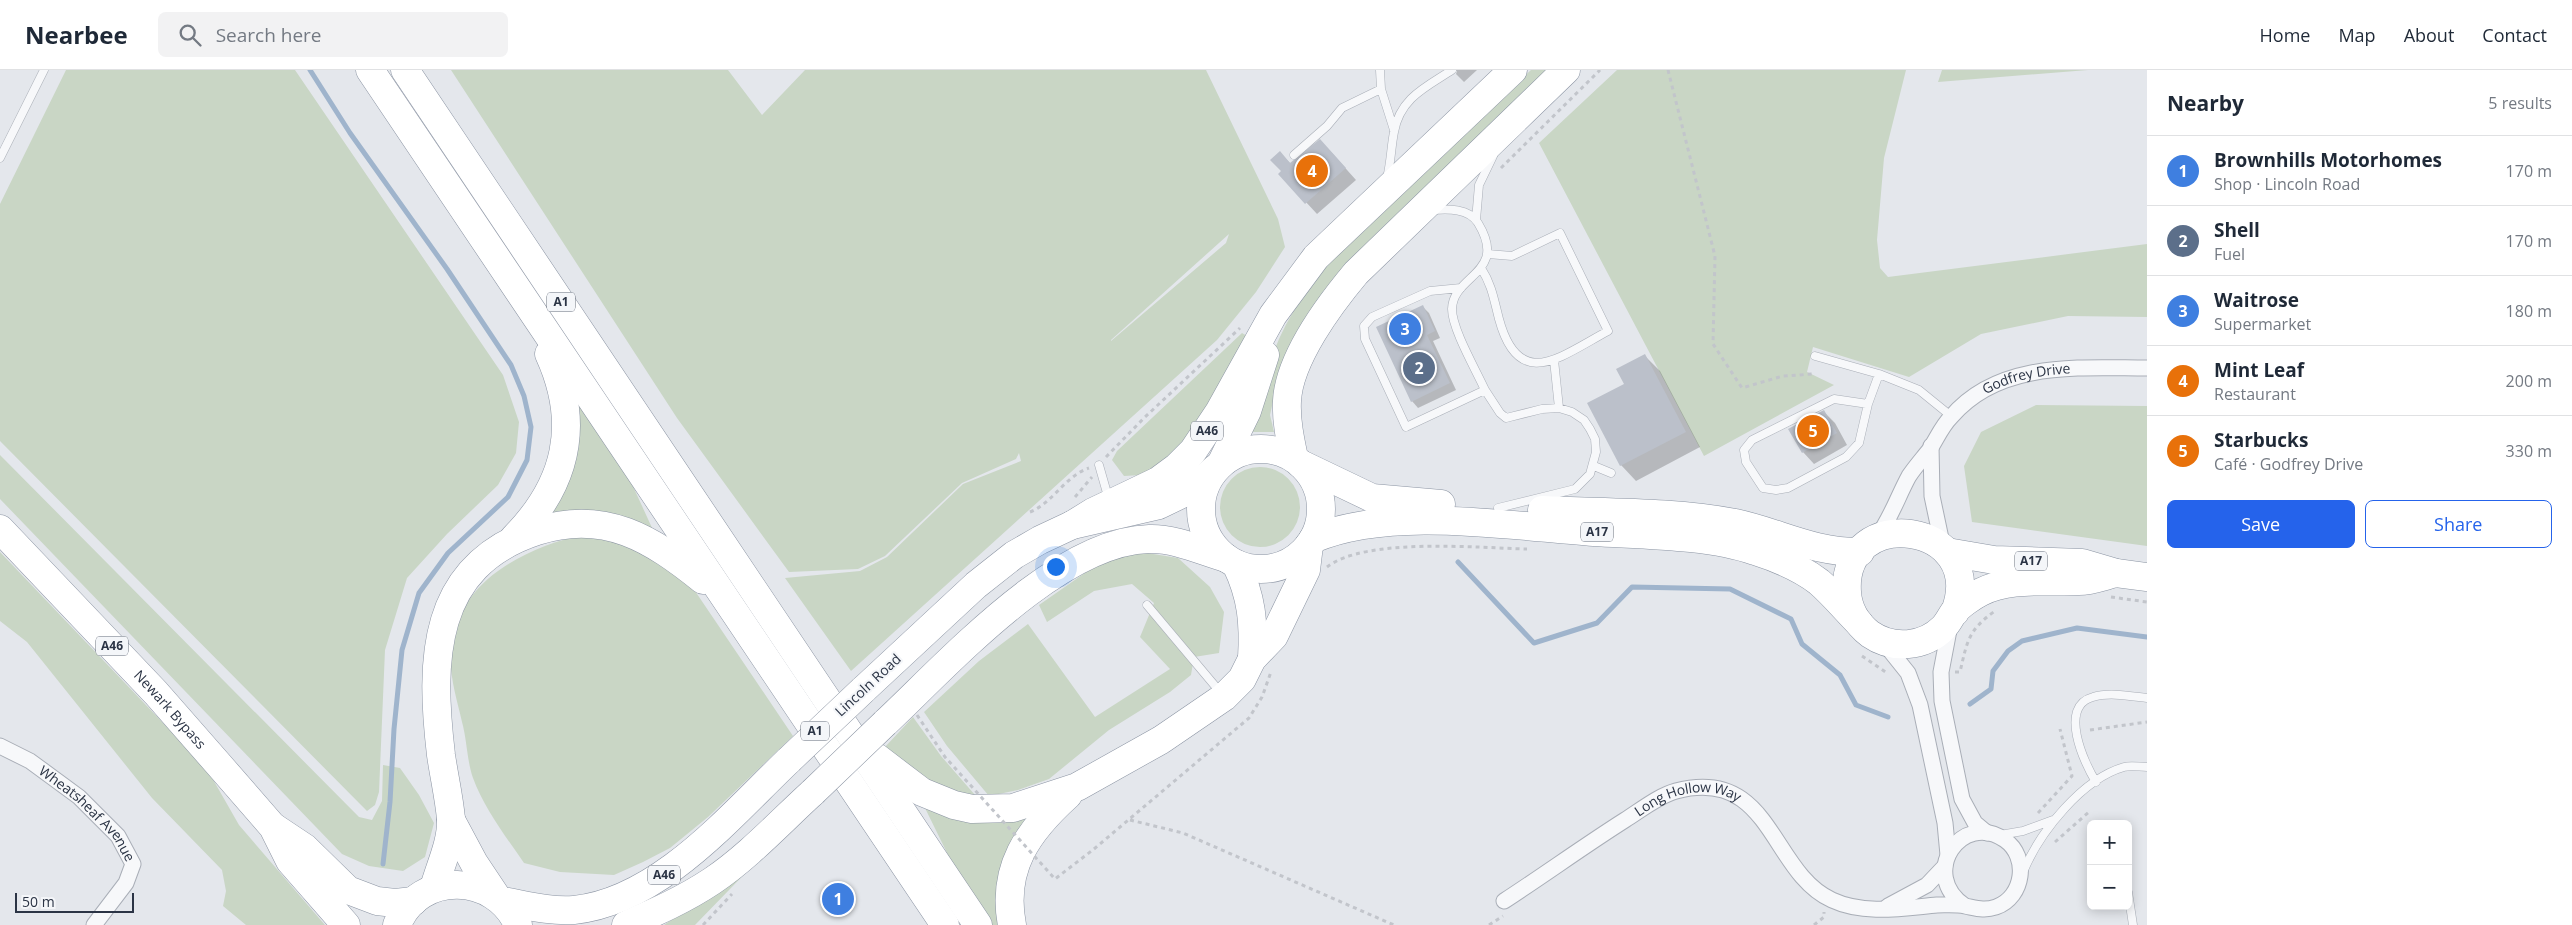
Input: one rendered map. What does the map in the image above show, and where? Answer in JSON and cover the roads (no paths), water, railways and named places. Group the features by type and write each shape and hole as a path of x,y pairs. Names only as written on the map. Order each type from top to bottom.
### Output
{"highway":[{"name":"A1","path":"370,70 945,925"},
{"name":"A1","path":"404,70 978,925"},
{"name":"A46","path":"1071,514 1110,505 1158,481 1177,467 1193,451 1219,412 1273,315 1316,257 1513,70"},
{"path":"1297,461 1287,399 1291,379 1310,338 1329,306 1356,273 1566,70"},
{"name":"A46","path":"1219,465 1248,410 1269,343 1294,286"},
{"path":"397,925 424,895 447,848 451,820 441,754 436,692 436,666 441,628 454,596 464,582 529,522 549,494 562,462 566,408 558,376 517,287"},
{"path":"850,735 908,783 922,792 954,805 986,809 1013,808 1077,787 1161,740 1224,697 1242,679 1262,665 1308,564 1311,542 1319,525 1321,503 1316,485 1297,461 1272,450 1254,449 1238,453 1219,465 1203,490 1200,516 1209,540 1231,561 1246,587 1262,665"},
{"name":"A17","path":"1297,461 1372,498 1387,501 1714,520 1765,531 1822,550 1868,545"},
{"name":"Lincoln Road","path":"424,895 450,884 466,884 482,888 499,899 545,909 573,910 597,906 624,896 661,877 684,860 863,690 999,566 1040,540 1071,514 1159,505 1192,489 1219,465"},
{"name":"A17","path":"1311,542 1346,528 1405,521 1660,536 1725,544 1761,553 1808,575 1820,583 1859,623"},
{"path":"509,542 544,529 562,526 582,524 622,530 658,545 724,597"},
{"name":"Newark Bypass","path":"0,528 156,693 273,827 290,861 346,925"},
{"path":"1894,533 1915,533 1929,538 1945,550 1955,565 1959,581 1959,596 1953,615 1942,630 1924,641 1902,645 1882,640 1859,623 1850,606 1847,587 1850,568 1868,545 1894,533"},
{"name":"A46","path":"626,925 662,909 713,880 735,864 1005,611 1050,576 1095,551 1114,544 1150,539 1173,541 1231,561"},
{"path":"1231,561 1254,569 1274,568 1292,560 1311,542"},
{"name":"A17","path":"1945,550 1994,560 2082,563 2116,573 2147,577"},
{"name":"A17","path":"1953,615 1978,593 1990,587 2038,581 2081,581 2116,573"},
{"path":"1012,925 1011,882 1021,850 1041,820 1077,787"},
{"path":"451,820 474,863 518,925"},
{"name":"Newark Bypass","path":"273,827 305,848 348,890 377,901 395,903 424,895"}],"street":[{"name":"Godfrey Drive","path":"1868,545 1891,516 1909,477 1951,416 1969,399 1990,386 2011,377 2034,372 2070,368 2147,368"},
{"path":"1931,446 1932,496 1945,550"},
{"path":"1882,640 1908,673 1920,705 1945,823 1946,883 1950,892 1965,906 1985,910 2001,905 2012,896 2020,877 2018,857 2013,848 1975,823 1962,799 1942,701 1941,672 1953,615"},
{"name":"Wheatsheaf Avenue","path":"0,746 30,761 79,797 118,836 133,864 126,883 94,925"},
{"name":"Long Hollow Way","path":"1504,901 1666,794 1703,788 1737,797 1756,811 1801,874 1822,894 1852,907 1965,906"},
{"path":"1946,861 1954,846 1965,837 1992,834"},
{"name":"Long Hollow Way","path":"1882,908 1928,885 1946,861"}],"lane":[{"path":"0,158 44,70"},
{"path":"1380,70 1381,89 1394,130"},
{"path":"1381,196 1391,163 1394,130 1408,99 1452,70"},
{"path":"1294,155 1327,126 1342,108 1381,89"},
{"path":"1498,508 1575,489 1583,484 1594,466 1595,439 1584,420 1572,412 1558,408 1542,409 1506,418 1500,413 1485,390 1454,320 1452,308 1461,288 1481,268 1488,254 1486,238 1476,220 1477,197 1482,179 1509,125"},
{"path":"1418,213 1451,208 1476,220"},
{"path":"1481,268 1491,284 1499,319 1513,354 1524,361 1537,364 1554,360 1608,332 1560,233 1512,256 1488,254"},
{"path":"1461,288 1430,291 1372,317 1364,326 1363,332 1406,427 1485,390"},
{"path":"1815,356 1879,374 1919,390 1951,416"},
{"path":"1554,360 1558,408"},
{"path":"1868,404 1834,399 1752,440 1744,450 1746,462 1763,488 1776,490 1788,488 1846,458 1859,443 1868,404 1879,374"},
{"path":"1099,465 1110,505"},
{"path":"1594,466 1611,473"},
{"path":"1147,605 1224,697"},
{"path":"2096,782 2085,764 2077,739 2075,720 2081,703 2093,696 2115,695 2147,698"},
{"path":"2020,877 2053,820 2096,782 2108,773 2126,767 2147,767"},
{"path":"1992,834 2023,831 2053,820"},
{"path":"2131,910 2133,925"}],"waterway":[{"path":"310,70 350,133 447,269 511,365 524,396 531,427 527,460 508,497 448,553 419,593 402,650 383,864"},
{"path":"1458,562 1534,643 1597,623 1632,587 1730,589 1791,619 1802,644 1840,675 1856,705 1888,717"},
{"path":"1970,704 1991,689 1993,671 2008,651 2022,641 2077,628 2147,637"}],"place":[{"name":"Mint Leaf","path":"1312,171"},
{"name":"Waitrose","path":"1405,329"},
{"name":"Shell","path":"1419,368"},
{"name":"Starbucks","path":"1813,431"},
{"name":"Brownhills Motorhomes","path":"838,899"}]}
